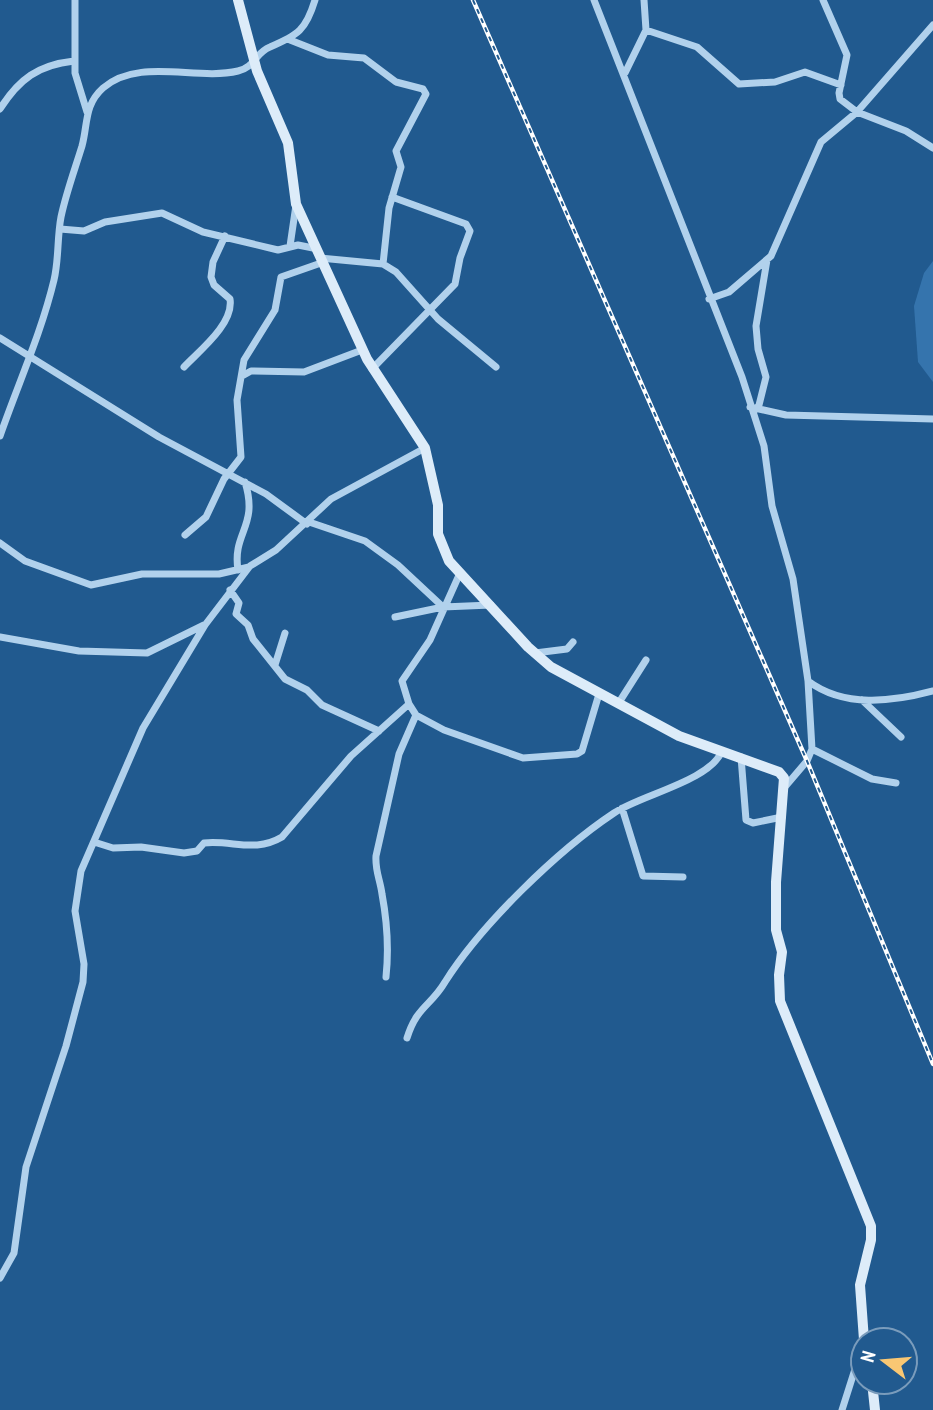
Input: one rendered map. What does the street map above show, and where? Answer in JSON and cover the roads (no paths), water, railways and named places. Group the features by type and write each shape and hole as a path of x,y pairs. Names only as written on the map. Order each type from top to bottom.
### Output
{"street":[{"path":"75,0 76,81 87,113"},
{"path":"238,0 255,64 288,144 296,204 313,247 372,369 425,448 438,505 440,543 460,573 535,654 551,667 679,736 779,772 784,788 776,882 776,930 782,952 780,1001 871,1226 871,1240 860,1285 862,1326"},
{"path":"0,436 29,359 54,280 60,229 84,139 87,113 102,89 133,74 226,73 255,64 263,51 290,40 304,26 315,0"},
{"path":"594,0 625,73 709,299 742,377 764,446 772,506 797,598 808,681 812,749 807,761 784,788"},
{"path":"625,73 646,30 644,0"},
{"path":"823,0 847,55 838,96 857,111 906,131 933,148"},
{"path":"709,299 729,292 775,251 821,142 857,111 933,25"},
{"path":"646,30 697,47 739,85 775,82 805,72 841,85"},
{"path":"290,40 328,55 363,58 396,82 425,92 426,100 397,150 401,167 392,197 383,264"},
{"path":"0,109 25,77 52,63 74,61"},
{"path":"372,369 455,284 470,227 392,197"},
{"path":"290,246 296,204"},
{"path":"60,229 84,231 105,222 162,213 197,230 278,250 290,246 313,247"},
{"path":"184,367 221,327 230,309 230,299 214,285 211,272 225,236"},
{"path":"758,409 766,377 758,349 756,326 767,260"},
{"path":"185,535 206,517 229,474 242,457 237,400 246,355 276,308 281,277 320,261 383,264 402,277 429,309 496,367"},
{"path":"0,338 79,390 117,408 159,437 245,482 308,523 365,541 398,565 445,607"},
{"path":"242,376 251,371 304,372 362,350"},
{"path":"750,407 786,415 933,419"},
{"path":"0,410 9,409"},
{"path":"0,543 32,565 92,585 142,574 219,574 239,570 276,550 331,499 425,448"},
{"path":"239,570 237,545 250,516 245,482"},
{"path":"0,1278 14,1253 26,1167 66,1046 83,982 84,964 75,928 75,901 81,871 143,728 205,625 250,566"},
{"path":"460,573 430,640 403,677 409,704 416,715 452,734 523,758 577,754 582,751 599,694"},
{"path":"230,590 239,603 236,614 248,625 253,639 285,679 307,690 322,705 379,730"},
{"path":"395,617 445,607 491,604"},
{"path":"0,637 79,651 146,653 205,625"},
{"path":"275,665 285,633"},
{"path":"535,654 567,649 573,642"},
{"path":"618,704 646,660"},
{"path":"808,681 835,697 862,700 906,697 933,691"},
{"path":"862,700 901,737"},
{"path":"94,842 113,848 141,847 184,853 193,852 210,842 265,845 282,837 344,764 409,704"},
{"path":"386,977 388,947 382,893 375,872 376,856 399,754 416,715"},
{"path":"812,749 872,779 896,783"},
{"path":"407,1038 418,1012 445,983 452,968 485,929 582,836 622,808 671,790 716,762 722,751"},
{"path":"741,757 746,820 753,823 782,817"},
{"path":"622,808 643,876 683,877"},
{"path":"842,1410 849,1387"}],"railway":[{"path":"473,0 807,761 933,1064"}]}
